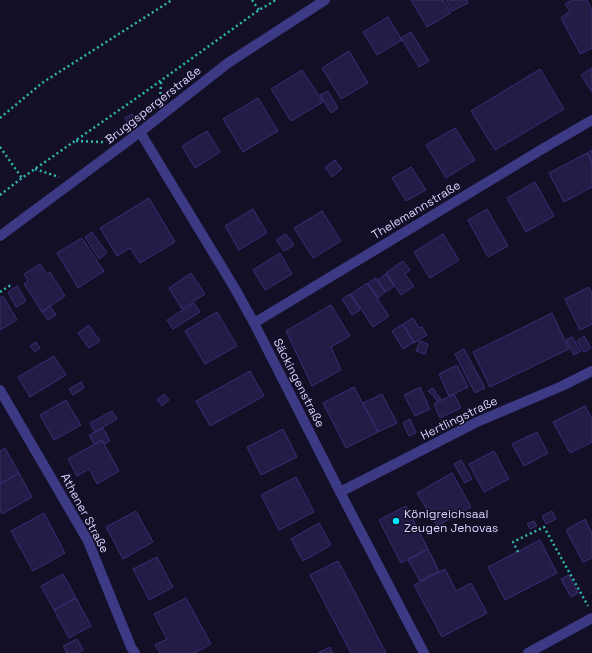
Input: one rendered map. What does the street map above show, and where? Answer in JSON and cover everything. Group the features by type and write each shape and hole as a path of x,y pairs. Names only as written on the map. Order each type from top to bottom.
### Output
{"street":[{"name":"Bruggspergerstraße","path":"0,236 140,132 228,63 325,0"},
{"name":"Thelemannstraße","path":"254,323 592,120"},
{"name":"Säckingenstraße","path":"140,132 230,280 254,323 424,653"},
{"name":"Hertlingstraße","path":"340,492 477,422 562,386 592,371"},
{"name":"Athener Straße","path":"0,390 88,541 135,653"},
{"path":"528,653 592,618"}],"path":[{"path":"0,118 42,83 172,0"},
{"path":"252,0 259,10"},
{"path":"0,195 34,169 259,10 276,0"},
{"path":"0,147 22,178"},
{"path":"34,169 73,181"},
{"path":"0,292 10,285"},
{"path":"518,552 513,542 544,527 588,607"}],"building":[{"path":"411,0 443,0 451,13 427,27"},
{"path":"446,0 467,0 468,3 452,11"},
{"path":"572,0 587,0 592,10 592,48 580,54 561,18 570,11 565,4"},
{"path":"388,17 402,40 377,55 363,32"},
{"path":"411,32 429,61 419,67 401,38"},
{"path":"349,51 368,83 341,99 322,68"},
{"path":"592,68 592,92 581,75"},
{"path":"540,69 564,109 495,150 471,111"},
{"path":"302,70 323,102 291,121 271,89"},
{"path":"328,91 338,108 331,113 320,95"},
{"path":"258,98 278,131 243,152 223,119"},
{"path":"132,114 136,120 129,125 125,118"},
{"path":"455,128 475,160 446,178 426,145"},
{"path":"207,131 220,152 195,168 182,146"},
{"path":"592,150 592,162 587,153"},
{"path":"587,153 592,162 592,187 564,202 549,173"},
{"path":"335,160 342,169 332,177 325,167"},
{"path":"411,167 426,190 406,201 392,178"},
{"path":"535,182 554,216 526,232 507,198"},
{"path":"149,198 175,242 140,263 130,248 117,256 100,228"},
{"path":"253,209 267,233 239,250 225,226"},
{"path":"487,209 508,246 488,257 468,220"},
{"path":"322,211 341,241 313,258 294,228"},
{"path":"92,232 107,253 99,259 85,237"},
{"path":"286,234 294,245 284,251 276,240"},
{"path":"443,234 459,260 430,278 414,252"},
{"path":"82,238 104,271 78,288 57,253"},
{"path":"280,253 292,274 265,290 253,270"},
{"path":"403,261 410,270 405,274 414,286 401,295 386,273"},
{"path":"40,264 47,274 50,272 65,296 42,312 24,284 28,281 24,274"},
{"path":"191,273 205,294 182,309 169,288"},
{"path":"386,274 394,286 386,292 378,280"},
{"path":"376,278 385,292 378,298 368,283"},
{"path":"367,283 389,316 373,327 351,294"},
{"path":"17,286 26,301 16,307 8,292"},
{"path":"589,287 592,293 592,324 580,330 565,299"},
{"path":"350,294 360,310 352,315 342,299"},
{"path":"3,296 17,320 0,330 0,298"},
{"path":"194,303 200,312 173,329 167,320"},
{"path":"331,305 350,336 331,347 341,370 312,386 286,331"},
{"path":"50,306 56,315 48,320 42,312"},
{"path":"217,312 237,346 205,364 185,331"},
{"path":"552,313 569,349 490,387 473,352"},
{"path":"413,318 419,328 422,327 427,335 414,343 403,324"},
{"path":"403,324 414,342 403,349 392,331"},
{"path":"89,325 100,341 89,348 78,333"},
{"path":"584,336 591,348 584,352 577,341"},
{"path":"572,337 581,351 574,355 566,340"},
{"path":"420,341 428,344 425,354 416,351"},
{"path":"36,342 40,348 35,352 30,346"},
{"path":"464,349 485,388 475,393 455,354"},
{"path":"54,356 66,375 30,397 18,377"},
{"path":"457,365 468,387 449,396 439,374"},
{"path":"250,371 264,396 210,426 196,401"},
{"path":"81,382 84,388 73,395 69,389"},
{"path":"354,387 378,432 346,448 323,403"},
{"path":"420,387 430,409 415,416 404,395"},
{"path":"433,388 436,392 432,395 428,391"},
{"path":"164,394 169,400 162,406 157,400"},
{"path":"382,394 397,423 378,432 363,403"},
{"path":"437,394 441,399 437,401 433,396"},
{"path":"454,394 461,408 440,418 434,404"},
{"path":"66,400 81,425 54,440 40,415"},
{"path":"585,406 592,419 592,442 570,453 553,422"},
{"path":"112,411 117,419 95,432 90,423"},
{"path":"410,419 416,433 409,436 403,423"},
{"path":"103,428 110,441 104,444 102,440 94,444 89,435"},
{"path":"283,429 297,457 261,475 247,447"},
{"path":"537,432 548,453 524,466 512,444"},
{"path":"102,440 119,471 97,484 89,469 77,476 68,459"},
{"path":"5,448 19,473 0,484 0,451"},
{"path":"494,451 509,479 484,492 469,464"},
{"path":"461,460 472,479 465,483 454,464"},
{"path":"19,473 32,497 2,514 0,510 0,484"},
{"path":"452,473 471,507 437,526 417,493"},
{"path":"296,477 314,512 279,530 261,495"},
{"path":"406,506 428,549 401,563 379,520"},
{"path":"136,511 153,542 123,559 106,527"},
{"path":"552,511 556,519 546,524 542,516"},
{"path":"44,513 65,553 33,571 11,531"},
{"path":"585,519 592,533 592,558 583,562 566,530"},
{"path":"534,521 537,526 530,529 527,524"},
{"path":"319,523 331,545 303,561 291,539"},
{"path":"540,540 557,573 505,600 488,567"},
{"path":"428,549 439,571 420,581 408,560"},
{"path":"157,557 173,587 149,600 133,569"},
{"path":"338,561 386,653 351,653 310,575"},
{"path":"445,569 456,591 471,583 487,613 442,637 414,585"},
{"path":"63,574 76,598 54,610 41,586"},
{"path":"569,575 578,593 571,597 561,579"},
{"path":"76,598 91,626 69,638 54,610"},
{"path":"186,598 211,644 195,653 160,653 155,645 167,639 154,614"},
{"path":"77,639 83,650 78,653 67,653 63,646"},
{"path":"330,647 333,653 318,653"}],"place":[{"name":"Königreichsaal Zeugen Jehovas","path":"396,521"}]}
